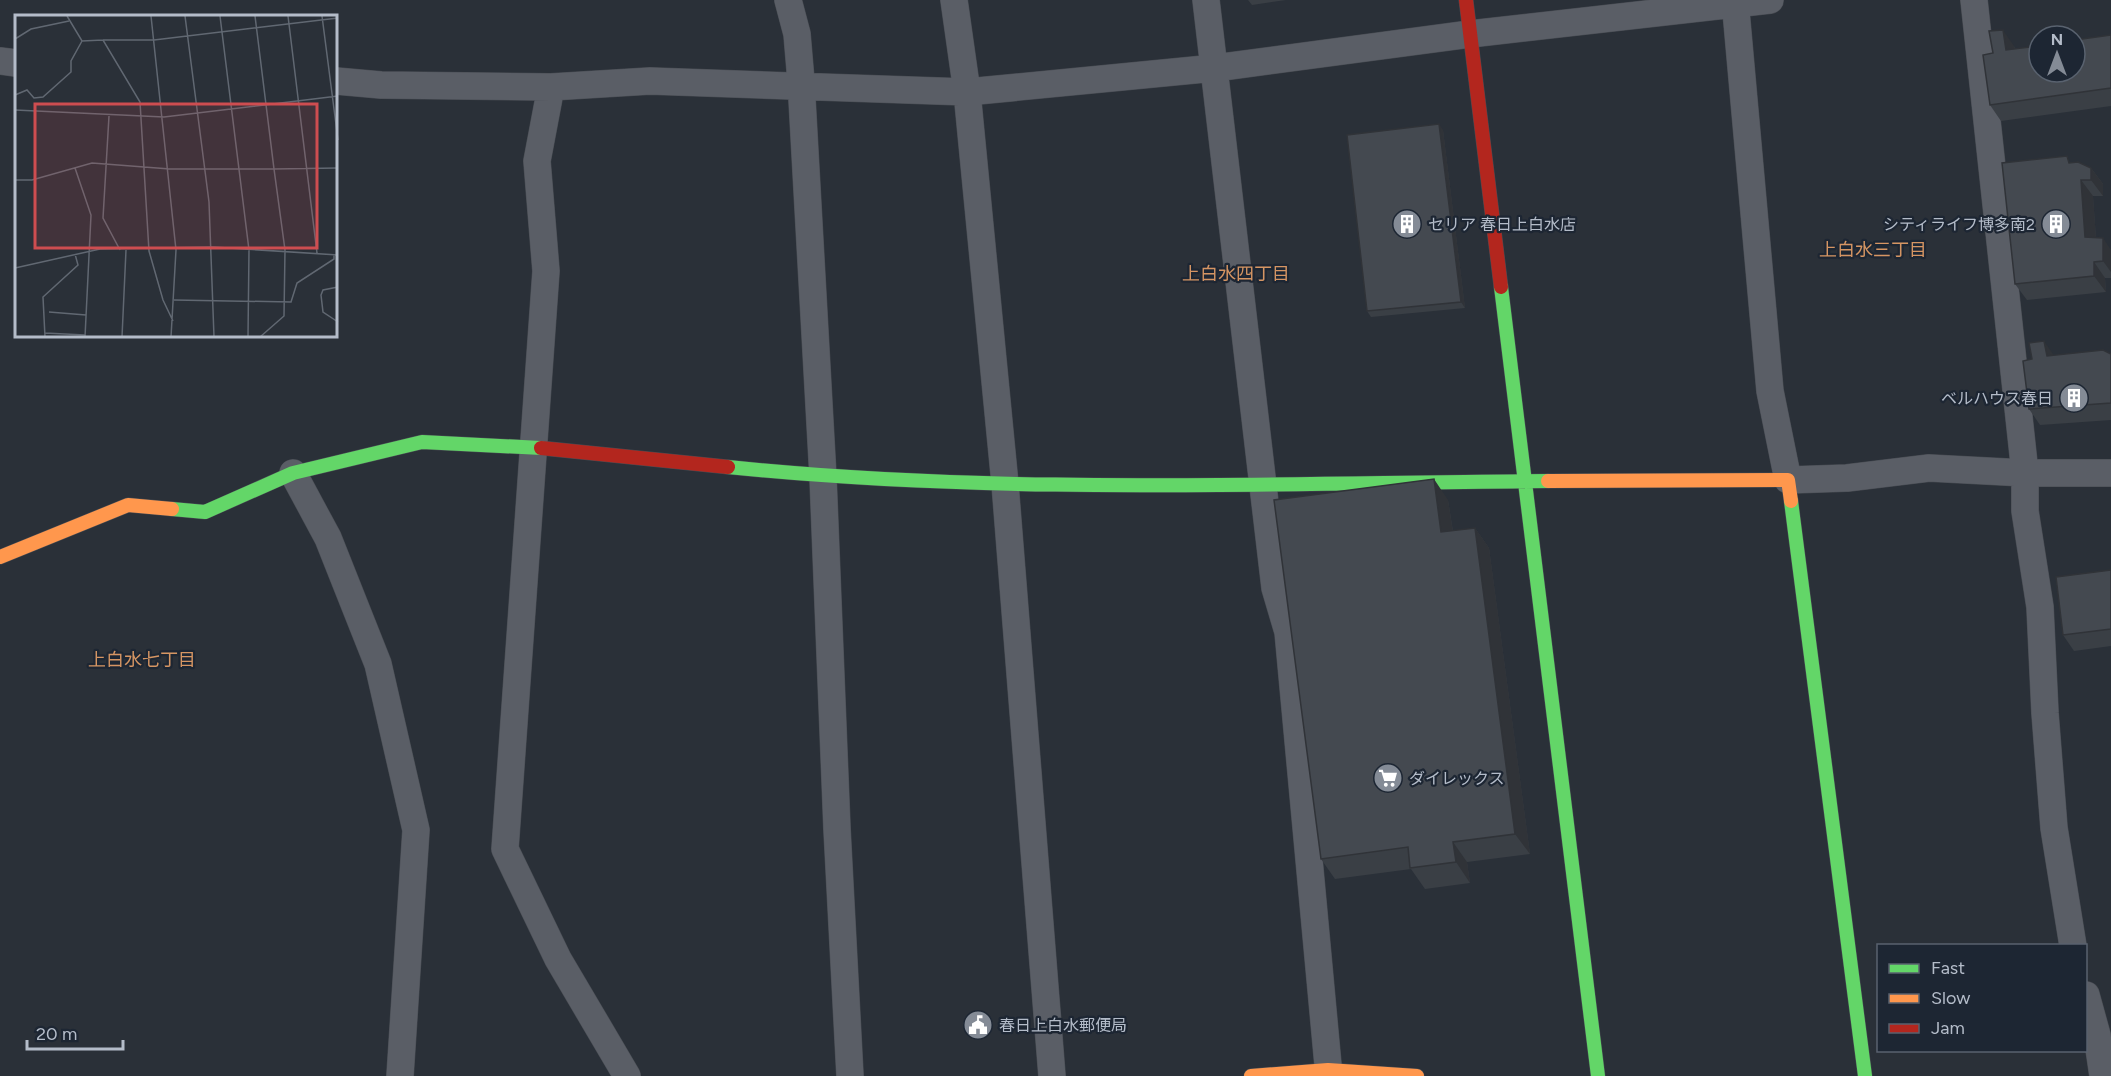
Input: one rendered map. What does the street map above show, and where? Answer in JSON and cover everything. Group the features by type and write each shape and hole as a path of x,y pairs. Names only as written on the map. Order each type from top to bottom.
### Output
{"street":[{"path":"788,0 797,34 801,87 823,477 837,829 850,1076"},
{"path":"954,0 967,92 1005,484 1052,1076"},
{"path":"1206,0 1265,484 1275,588 1288,632 1328,1073"},
{"path":"1466,0 1598,1076"},
{"path":"338,81 381,85 551,87 650,81 967,92 1215,68 1470,34 1735,2 1770,0"},
{"path":"1974,0 2025,473 2025,511 2040,607 2044,713 2054,828 2073,944"},
{"path":"1735,2 1770,392 1788,480 1865,1076"},
{"path":"0,61 15,63"},
{"path":"551,87 537,161 546,271 505,849 558,959 627,1076"},
{"path":"0,557 128,505 205,512 293,473 422,442 533,447 823,477 1005,484 1788,480 1847,478 1929,468 2025,473 2111,473"},
{"path":"293,473 328,538 378,664 416,830 400,1076"},
{"path":"2087,1002 2097,1035 2103,1076"},
{"path":"1251,1076 1328,1073 1417,1076"}],"building":[{"path":"2003,30 2006,50 2027,47 2027,84 2087,84 2087,38 2111,35 2111,88 1990,105 1983,55 1993,53 1989,31"},
{"name":"セリア 春日上白水店","path":"1439,124 1461,302 1367,311 1347,135"},
{"name":"シティライフ博多南2","path":"2067,156 2069,163 2078,162 2091,168 2091,180 2081,180 2085,237 2103,238 2103,261 2094,262 2094,276 2015,284 2002,163"},
{"name":"ベルハウス春日","path":"2044,341 2047,356 2103,350 2111,354 2111,403 2029,409 2023,361 2032,359 2029,343"},
{"path":"1434,479 1441,532 1475,528 1515,834 1453,842 1456,862 1410,868 1408,847 1321,859 1274,500"},
{"path":"2111,570 2111,629 2063,635 2056,577"}],"traffic: fast":[{"path":"1501,287 1598,1076"},
{"path":"172,509 205,512 293,473 422,442 541,448"},
{"path":"728,467 830,476 1035,484 1240,485 1548,481"},
{"path":"1791,501 1865,1076"}],"traffic: slow":[{"path":"1548,481 1788,480 1791,501"},
{"path":"0,557 128,505 172,509"},
{"path":"1251,1076 1328,1070 1417,1076"}],"traffic: jam":[{"path":"1466,0 1501,287"},
{"path":"541,448 728,467"}],"place":[{"name":"セリア 春日上白水店","path":"1407,224"},
{"name":"シティライフ博多南2","path":"2056,224"},
{"name":"ベルハウス春日","path":"2074,398"},
{"name":"ダイレックス","path":"1388,778"},
{"name":"春日上白水郵便局","path":"978,1025"}],"district":[{"name":"上白水三丁目","path":"1873,250"},
{"name":"上白水四丁目","path":"1236,274"},
{"name":"上白水七丁目","path":"142,660"}]}
